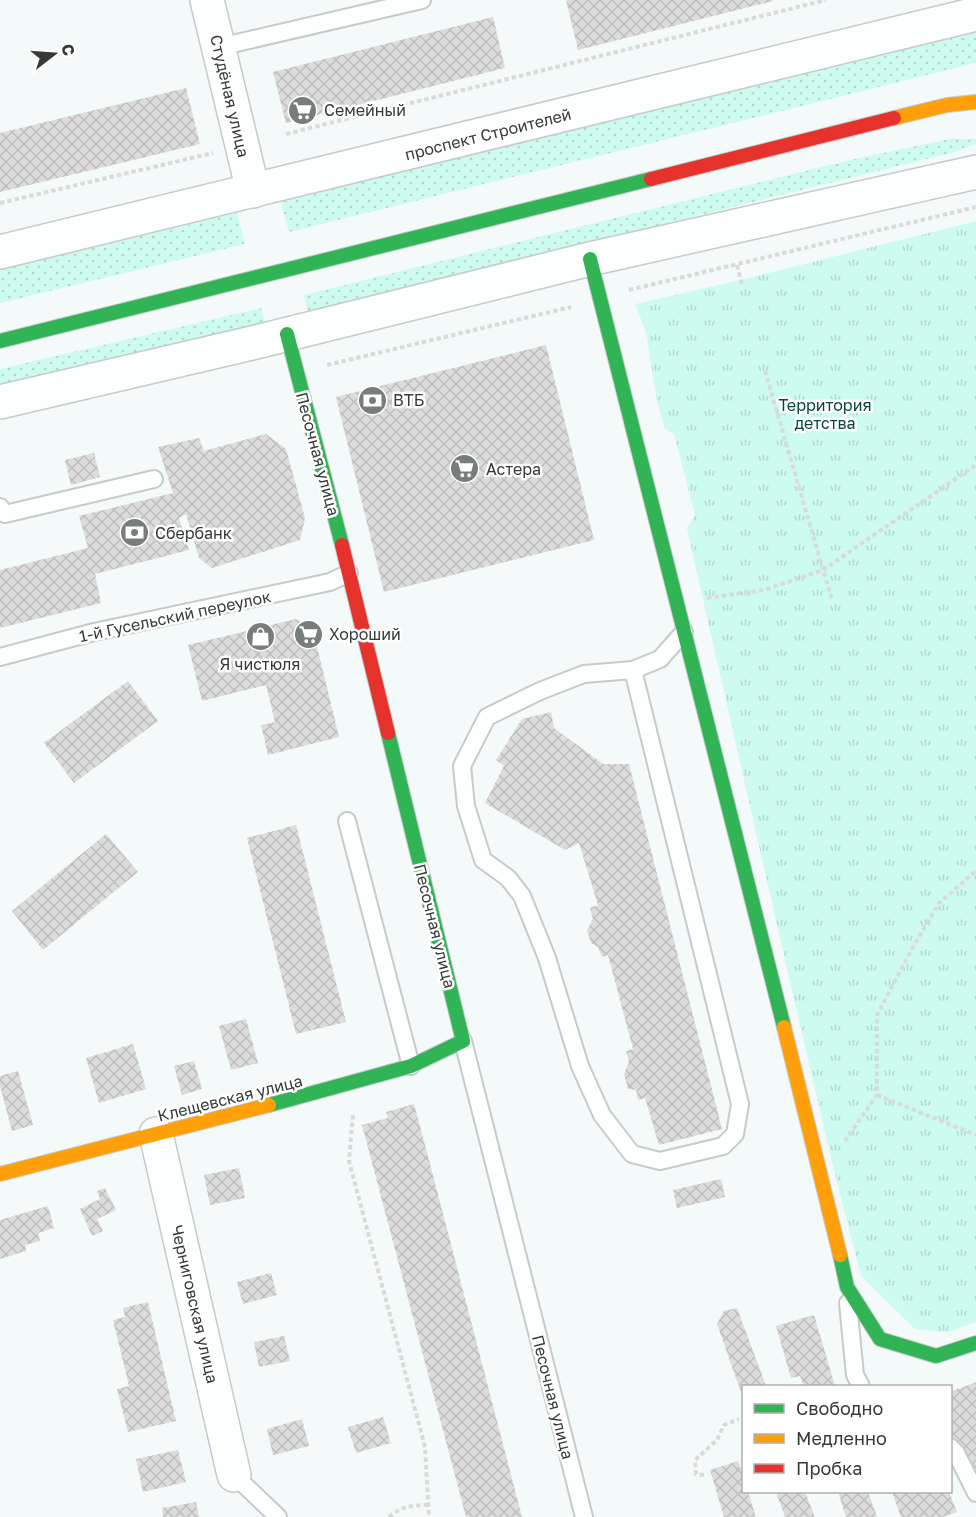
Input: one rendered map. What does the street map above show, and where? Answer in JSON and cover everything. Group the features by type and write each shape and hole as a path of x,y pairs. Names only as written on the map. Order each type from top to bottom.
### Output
{"street":[{"name":"Студёная улица","path":"207,0 254,191"},
{"name":"проспект Строителей","path":"0,252 976,14"},
{"path":"948,105 976,93"},
{"path":"0,340 948,105 976,102"},
{"path":"0,402 590,259 976,172"},
{"path":"590,259 847,1287 880,1340 936,1356 976,1343"},
{"name":"Песочная улица","path":"287,334 349,573 463,1041"},
{"name":"Клещевская улица","path":"0,1174 350,1084 411,1066 463,1041"},
{"name":"Черниговская улица","path":"156,1134 234,1475"}],"lane":[{"path":"219,47 422,0"},
{"path":"0,507 5,514 154,479"},
{"name":"1-й Гусельский переулок","path":"0,657 94,632 330,582 349,573"},
{"path":"633,670 740,1104 735,1134 723,1146 660,1161 632,1154 602,1115 580,1066 547,958 522,896 508,878 483,860 466,806 462,766 487,717 540,691 584,675 633,670 660,659 684,632"},
{"path":"347,821 411,1066"},
{"name":"Песочная улица","path":"463,1041 584,1517"},
{"path":"847,1287 855,1375 860,1385"},
{"path":"952,1448 976,1493"},
{"path":"234,1475 278,1517"}],"path":[{"path":"286,134 826,0"},
{"path":"0,202 214,153"},
{"path":"620,292 976,207"},
{"path":"737,265 742,285"},
{"path":"324,366 577,305"},
{"path":"765,371 832,600"},
{"path":"704,599 764,590 823,570 976,465"},
{"path":"837,1144 846,1141 877,1095 877,1015 939,903 976,872"},
{"path":"350,1084 353,1125 350,1161 425,1448 429,1517"},
{"path":"877,1095 976,1135"},
{"path":"704,1475 696,1474 695,1460 717,1440 724,1425 739,1419"},
{"path":"389,1517 394,1512 411,1505 427,1505"}],"green space":[{"path":"976,25 976,62 964,66 289,232 281,202"},
{"path":"950,139 976,139 976,144 955,152 308,312 304,295 850,160"},
{"path":"237,213 245,244 0,303 0,270"},
{"name":"Территория детства","path":"976,221 976,1322 948,1332 915,1329 861,1276 787,969 687,529 695,515 674,434 664,428 656,396 646,332 635,304"},
{"path":"261,308 265,324 0,387 0,369"}],"building":[{"path":"566,0 773,0 773,1 578,50"},
{"path":"493,17 505,68 286,123 273,72"},
{"path":"186,88 200,144 0,192 0,133"},
{"name":"Астера","path":"546,345 594,540 384,592 336,397"},
{"path":"266,434 286,449 305,518 300,540 212,568 199,558 186,514 179,518 189,550 95,574 101,603 0,628 0,570 88,548 79,516 173,493 158,447 199,438 204,451"},
{"path":"94,453 100,477 71,485 65,460"},
{"path":"296,619 312,626 339,737 268,755 261,725 275,722 266,685 202,701 188,645"},
{"path":"128,681 158,721 74,783 44,743"},
{"path":"551,712 554,728 603,764 629,764 722,1129 659,1145 645,1098 638,1100 636,1090 628,1089 624,1074 629,1062 626,1051 633,1049 608,955 602,957 598,947 591,943 587,930 593,919 590,908 598,905 579,843 565,850 485,803 504,766 496,760 522,719"},
{"path":"296,825 346,1022 296,1034 247,838"},
{"path":"106,834 138,872 43,950 12,911"},
{"path":"246,1019 258,1063 231,1070 219,1026"},
{"path":"133,1044 146,1089 99,1103 86,1058"},
{"path":"194,1061 202,1089 182,1095 174,1066"},
{"path":"18,1071 33,1125 12,1131 0,1086 0,1076"},
{"path":"414,1104 522,1517 466,1517 362,1125 388,1118 386,1112"},
{"path":"239,1168 245,1198 210,1205 204,1175"},
{"path":"721,1179 725,1197 677,1208 673,1190"},
{"path":"105,1188 116,1210 97,1219 103,1231 92,1236 80,1209 100,1199 97,1191"},
{"path":"48,1206 54,1228 38,1233 40,1241 25,1245 26,1251 0,1259 0,1220"},
{"path":"271,1273 277,1295 243,1304 237,1282"},
{"path":"148,1302 176,1421 128,1432 117,1389 129,1386 113,1320 125,1317 123,1308"},
{"path":"737,1308 766,1385 742,1385 742,1395 717,1324 724,1311"},
{"path":"814,1315 835,1385 804,1385 800,1376 791,1378 776,1326"},
{"path":"284,1336 290,1361 259,1367 254,1342"},
{"path":"976,1382 976,1472 968,1455 952,1436 952,1391"},
{"path":"383,1417 391,1443 356,1453 348,1427"},
{"path":"302,1419 309,1446 273,1455 267,1429"},
{"path":"178,1450 186,1482 143,1492 136,1459"},
{"path":"738,1461 742,1472 742,1493 748,1493 756,1517 724,1517 710,1470"},
{"path":"776,1493 805,1493 815,1517 785,1517"},
{"path":"838,1493 868,1493 877,1517 846,1517"},
{"path":"892,1493 949,1493 957,1512 943,1517 901,1517"},
{"path":"196,1502 199,1517 163,1517 162,1508"}],"traffic: fast":[{"path":"0,341 651,179"},
{"path":"590,259 784,1027"},
{"path":"287,334 342,545"},
{"path":"269,1105 411,1066 463,1041 388,733"},
{"path":"840,1255 847,1287 880,1339 936,1356 976,1343"}],"traffic: slow":[{"path":"894,118 947,105 976,102"},
{"path":"784,1027 840,1255"},
{"path":"0,1174 269,1105"}],"traffic: jam":[{"path":"651,179 894,118"},
{"path":"342,545 388,733"}],"place":[{"name":"Семейный","path":"303,110"},
{"name":"ВТБ","path":"372,400"},
{"name":"Астера","path":"465,469"},
{"name":"Сбербанк","path":"134,533"},
{"name":"Хороший","path":"308,634"},
{"name":"Я чистюля","path":"260,636"}]}
